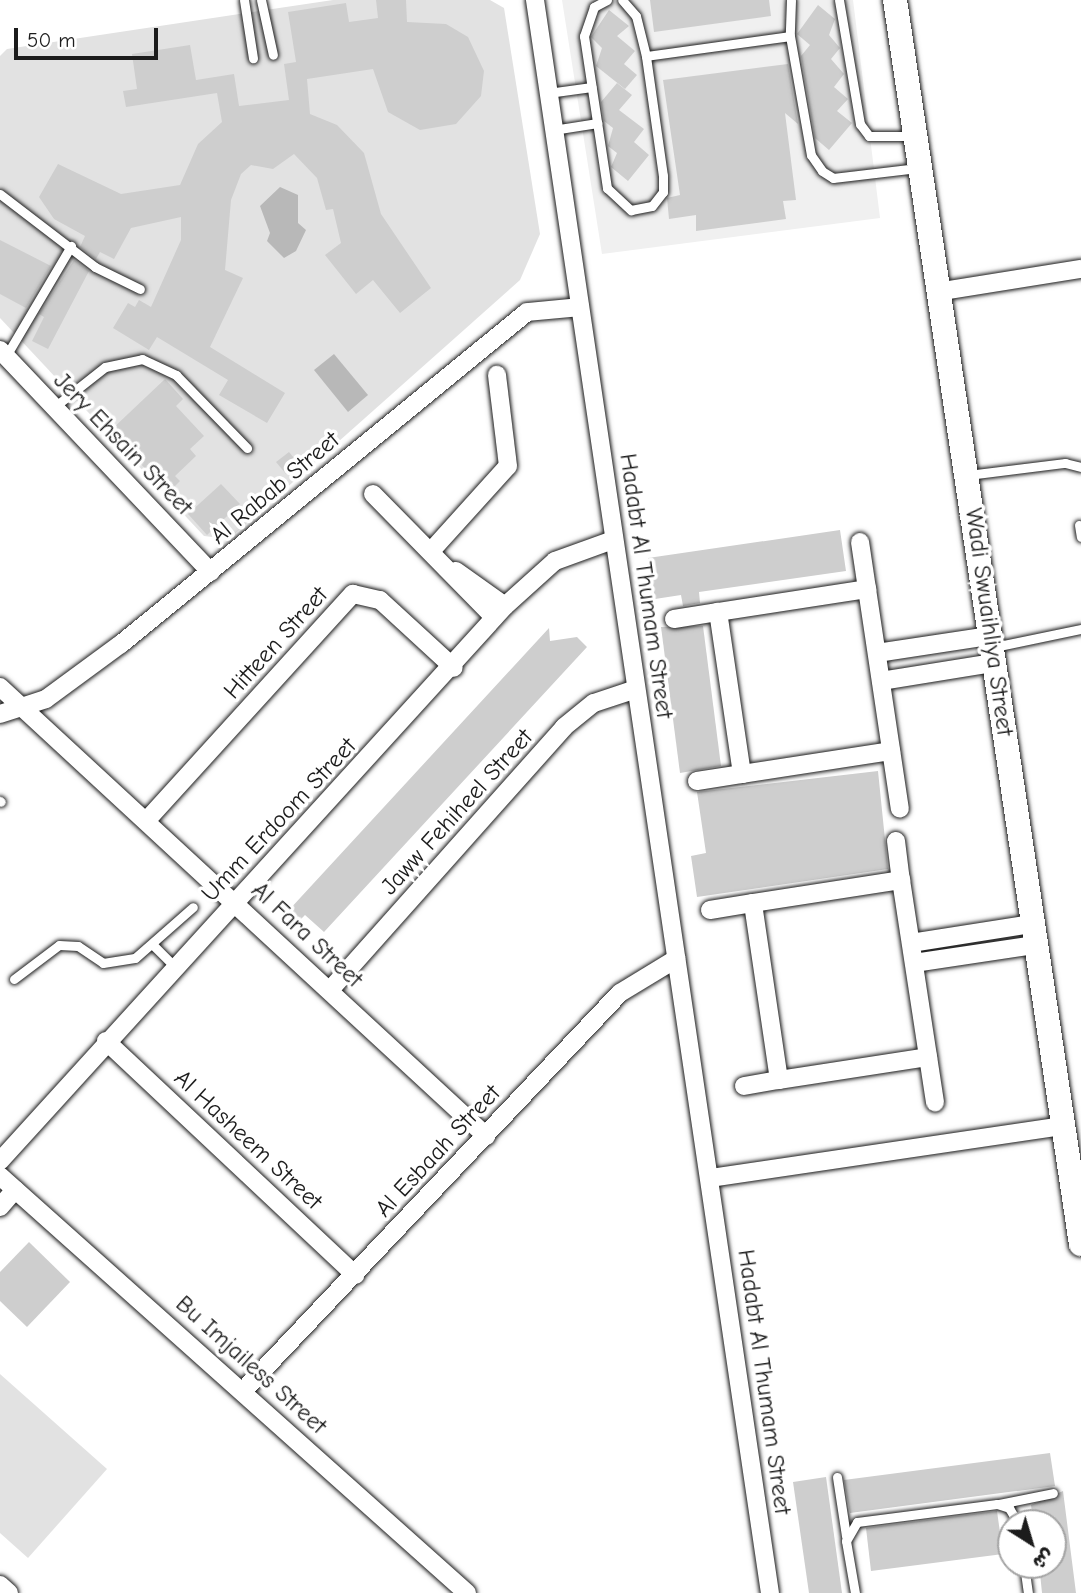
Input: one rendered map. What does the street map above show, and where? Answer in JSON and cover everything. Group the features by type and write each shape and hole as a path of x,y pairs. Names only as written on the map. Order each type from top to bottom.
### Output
{"street":[{"name":"Hadabt Al Thumam Street","path":"535,0 770,1593"},
{"name":"Wadi Swuaihliya Street","path":"895,0 943,291 1033,934 1081,1244"},
{"path":"943,291 1081,269"},
{"name":"Al Rabab Street","path":"0,714 27,707 211,572 527,312 580,307"},
{"name":"Jery Ehsain Street","path":"3,353 211,572"},
{"path":"432,550 508,466 497,375"},
{"path":"373,494 499,611"},
{"name":"Umm Erdoom Street","path":"0,1161 106,1041 454,668 499,611 555,561 613,540"},
{"path":"860,542 900,808"},
{"path":"674,619 867,589"},
{"name":"Hitteen Street","path":"147,820 353,594 380,600 454,668"},
{"path":"718,612 742,775"},
{"path":"877,653 992,649"},
{"path":"881,681 992,649"},
{"name":"Al Fara Street","path":"0,687 27,707 486,1136"},
{"name":"Jaww Fehiheel Street","path":"330,990 565,727 594,703 636,689"},
{"path":"697,781 891,751"},
{"path":"896,841 934,1102"},
{"path":"710,910 901,880"},
{"path":"752,904 779,1080"},
{"path":"911,943 1033,934"},
{"path":"914,963 1033,934"},
{"name":"Al Esbaah Street","path":"244,1390 620,993 676,959"},
{"name":"Al Hasheem Street","path":"106,1041 355,1275"},
{"path":"744,1086 928,1057"},
{"path":"710,1178 1061,1126"},
{"name":"Bu Imjailess Street","path":"0,1176 244,1390 467,1593"},
{"path":"0,1207 15,1190"},
{"path":"0,1585 9,1593"}],"lane":[{"path":"244,0 253,58"},
{"path":"261,0 273,55"},
{"path":"607,0 586,21 592,87 611,197 631,211 652,206 663,192 663,176 646,56 636,16 622,0"},
{"path":"791,0 790,36 811,155 822,171 833,178 923,167"},
{"path":"839,0 860,124 877,138 917,136"},
{"path":"646,56 790,36"},
{"path":"548,93 592,87"},
{"path":"553,130 597,123"},
{"path":"0,194 95,267 140,289"},
{"path":"3,353 71,246"},
{"path":"53,408 105,367 142,359 176,375 247,448"},
{"path":"968,475 1065,463 1081,467"},
{"path":"1079,525 1081,537"},
{"path":"992,649 1081,629"},
{"path":"14,979 59,945 117,963 153,945 193,907"},
{"path":"153,945 175,967"},
{"path":"837,1477 855,1593"},
{"path":"846,1541 857,1522 997,1504 1053,1493"},
{"path":"997,1504 1010,1509"}],"shaded area":[{"path":"333,0 490,0 504,8 540,234 520,280 229,539 204,536 0,318 0,56 7,49"},
{"path":"562,0 853,0 880,218 602,254"},
{"path":"280,187 298,195 298,223 306,230 296,251 284,258 267,241 270,233 260,206"},
{"path":"334,354 368,395 348,412 314,370"},
{"path":"0,1374 107,1469 28,1558 0,1533"}],"building":[{"path":"376,0 406,0 407,22 446,24 468,37 484,71 481,96 456,124 420,130 388,112 373,69 307,79 310,114 337,125 364,153 381,214 431,288 400,313 373,280 356,294 325,255 341,243 333,209 326,210 317,178 294,154 273,169 251,165 241,174 231,200 225,270 243,278 210,347 285,393 267,423 219,395 228,380 157,337 149,350 113,328 128,303 135,307 139,300 151,307 181,240 181,217 131,228 114,259 100,252 96,259 80,247 85,236 54,219 39,197 58,164 121,194 180,185 198,144 222,122 217,93 126,107 123,91 137,89 132,54 190,45 196,80 234,74 239,106 289,100 284,64 296,62 288,12 346,3 349,22 378,18"},
{"path":"650,0 769,0 771,16 654,32"},
{"path":"818,5 835,19 829,35 840,48 831,59 844,74 834,87 848,99 837,111 852,123 829,150 815,138 801,56 810,45 797,34"},
{"path":"609,10 629,26 617,36 635,51 624,64 637,75 625,89 596,66 602,48 591,37"},
{"path":"788,64 798,124 785,113 796,200 783,201 786,219 696,231 696,215 669,219 667,198 680,195 663,80"},
{"path":"617,83 632,95 619,110 644,129 634,142 649,155 628,181 611,167 617,153 608,146 613,128 604,121 601,102"},
{"path":"0,240 51,266 26,308 0,294"},
{"path":"74,260 89,271 48,349 32,341 44,317 39,314"},
{"path":"165,379 183,399 176,406 204,436 190,449 196,456 175,476 180,481 168,493 110,431"},
{"path":"289,452 299,464 286,474 276,462"},
{"path":"221,484 240,504 207,535 188,514"},
{"path":"840,530 846,571 699,592 700,603 683,606 681,595 655,599 648,558"},
{"path":"703,626 721,766 680,773 661,627"},
{"path":"549,628 550,641 577,637 587,647 324,932 305,915 300,920 289,910"},
{"path":"878,771 888,869 697,897 691,856 706,853 697,792"},
{"path":"29,1242 70,1282 27,1327 0,1301 0,1272"},
{"path":"1050,1453 1055,1486 850,1513 844,1480"},
{"path":"826,1477 842,1593 809,1593 793,1482"},
{"path":"1063,1491 1065,1509 1031,1509 1031,1505"},
{"path":"997,1511 997,1555 871,1571 866,1528"},
{"path":"1067,1522 1076,1593 1042,1593 1041,1579 1067,1579"}]}
